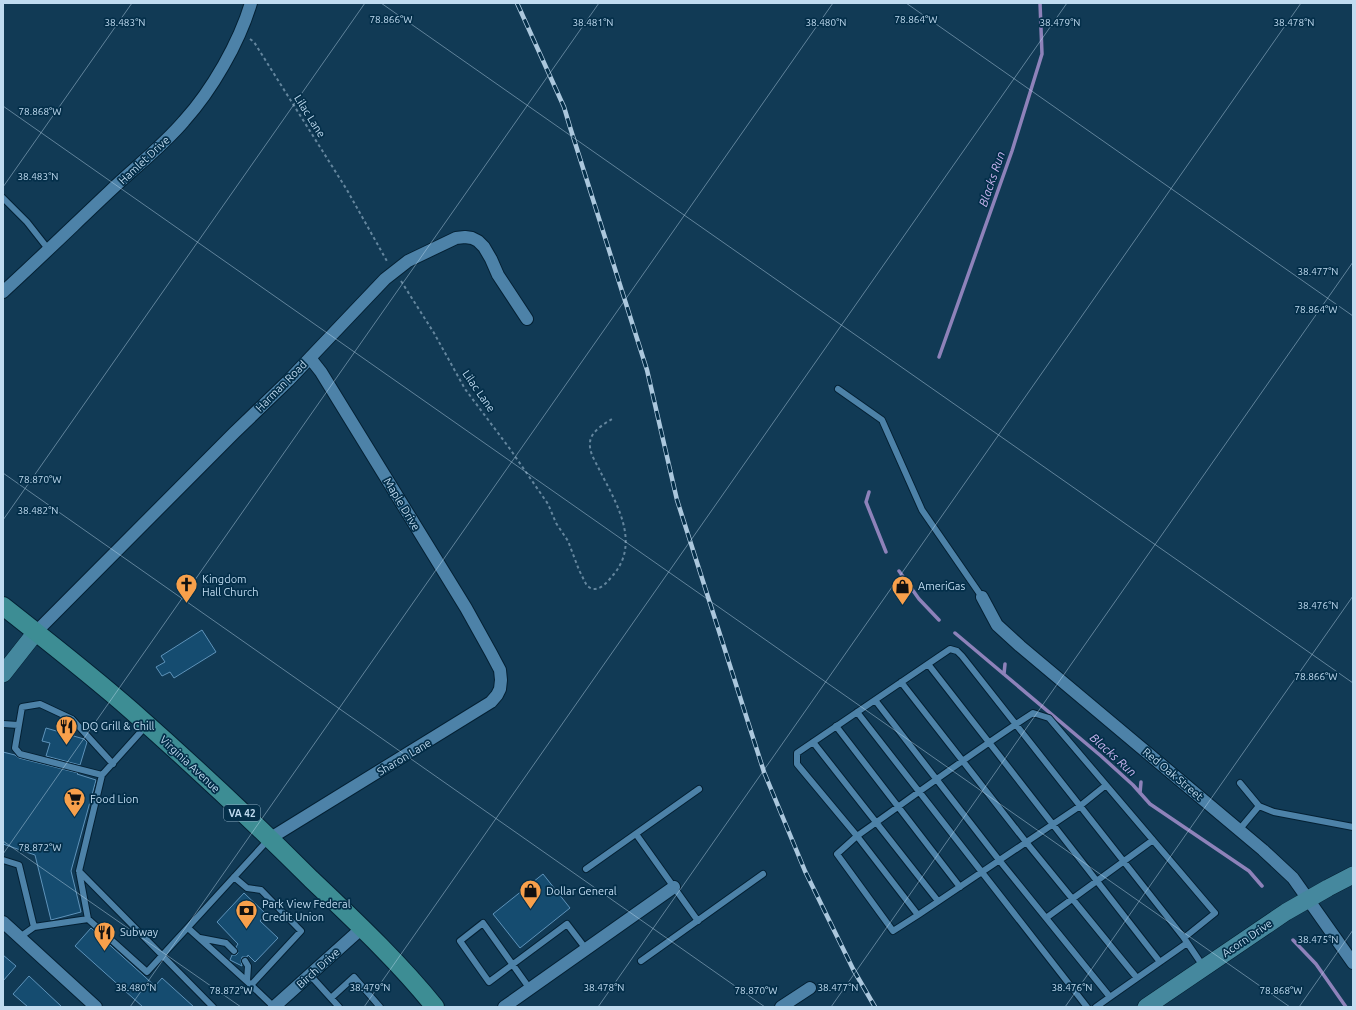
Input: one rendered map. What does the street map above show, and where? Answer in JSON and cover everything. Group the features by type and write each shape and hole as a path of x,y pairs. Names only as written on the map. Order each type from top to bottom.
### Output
{"main road":[{"name":"VA 42","path":"3,606 36,632"},
{"name":"Virginia Avenue","path":"36,632 147,725 270,839 362,928 416,983 436,1007"}],"street":[{"name":"Hamlet Drive","path":"3,292 159,147 184,121 208,91 235,44 241,32 251,3"},
{"name":"Harman Road","path":"36,632 234,433 288,381 380,284 394,271 415,257 456,238 465,236 478,241 484,247 498,275 526,319"},
{"name":"Maple Drive","path":"310,358 321,372 346,412 437,563 466,608 491,653"},
{"name":"Red Oak Street","path":"982,597 997,625 1020,646 1263,850 1293,878 1353,963"},
{"path":"3,674 36,632"},
{"name":"Sharon Lane","path":"270,839 492,702 500,689 501,680 500,670 491,653"},
{"name":"Acorn Drive","path":"1146,1007 1264,926 1308,899 1353,875"},
{"path":"504,1007 674,887"},
{"path":"3,922 96,1007"},
{"name":"Birch Drive","path":"274,1007 362,928"},
{"path":"781,1007 810,988"}],"lane":[{"path":"3,198 27,222 49,250"},
{"path":"838,389 882,420 922,510 982,597"},
{"path":"918,915 857,836 797,764 797,753 950,649 958,650 1185,941 1204,968"},
{"path":"928,664 1160,962"},
{"path":"901,682 1026,842 1137,978"},
{"path":"875,700 999,860 1110,997"},
{"path":"102,775 20,754 15,748 22,707 40,704 72,719 113,764"},
{"path":"857,712 1087,1007"},
{"path":"1096,1007 1160,962 1215,913 1049,718 1033,713 876,822 857,836 837,854 893,931 1080,806 1106,785"},
{"path":"3,724 18,725"},
{"path":"147,725 102,775 79,871 88,919 147,972 270,839"},
{"path":"836,726 960,887"},
{"path":"813,742 938,901"},
{"path":"1240,783 1258,806 1274,812 1353,828"},
{"path":"586,869 699,789"},
{"path":"1239,830 1258,806"},
{"path":"636,834 698,921"},
{"path":"1046,918 1153,840"},
{"path":"3,860 19,865 34,927"},
{"path":"79,871 213,1007"},
{"path":"641,961 763,874"},
{"path":"234,877 247,888 261,890 301,931 249,983"},
{"path":"20,937 34,927 88,919"},
{"path":"530,989 513,964 483,923 460,941 488,982 513,964 567,924 586,949"},
{"path":"188,928 274,1007"},
{"path":"199,938 226,943 234,951"},
{"path":"245,961 248,966 249,983"},
{"path":"310,975 339,1007"},
{"path":"331,998 354,977 380,1007"}],"path":[{"name":"Lilac Lane","path":"241,32 254,42 347,190 382,254 417,305 465,389 510,449 548,504 556,523 568,541 587,586 592,589 600,588 607,583 624,558 626,546 623,522 616,504 592,456 590,447 591,438 600,428 612,419"}],"building":[{"path":"202,630 216,652 174,678 170,672 162,676 156,667 165,662 161,656"},
{"name":"DQ Grill & Chill","path":"46,728 84,739 87,742 80,765 46,756 50,743 42,741"},
{"path":"3,752 15,755 19,758 78,773 77,774 96,780 71,871 81,912 51,920 35,855 3,844"},
{"name":"Dollar General","path":"543,874 570,908 520,948 493,914"},
{"name":"Park View Federal Credit Union","path":"244,893 266,914 260,921 278,938 255,962 248,955 247,957 242,957 242,966 230,960 232,955 236,955 238,953 236,947 238,944 217,922"},
{"path":"91,928 155,986 162,978 194,1007 143,1007 75,946"},
{"path":"3,955 16,966 3,981"},
{"path":"29,976 62,1007 28,1007 13,994"}],"waterway":[{"name":"Blacks Run","path":"939,357 1012,151 1042,54 1040,3"},
{"name":"Blacks Run","path":"869,492 866,502 886,552"},
{"name":"Blacks Run","path":"899,571 919,599 939,620"},
{"name":"Blacks Run","path":"955,633 1101,756 1133,785 1150,804 1249,871 1262,886"},
{"path":"1004,674 1005,664"},
{"name":"Blacks Run","path":"1140,793 1141,782"},
{"name":"Blacks Run","path":"1293,940 1316,964 1346,1007"}],"railway":[{"path":"517,3 564,107 647,370 677,500 764,772 805,871 853,969 875,1007"}],"place":[{"name":"Kingdom Hall Church","path":"186,604"},
{"name":"AmeriGas","path":"902,606"},
{"name":"DQ Grill & Chill","path":"67,746"},
{"name":"Food Lion","path":"75,818"},
{"name":"Dollar General","path":"531,910"},
{"name":"Park View Federal Credit Union","path":"247,930"},
{"name":"Subway","path":"104,952"}]}
